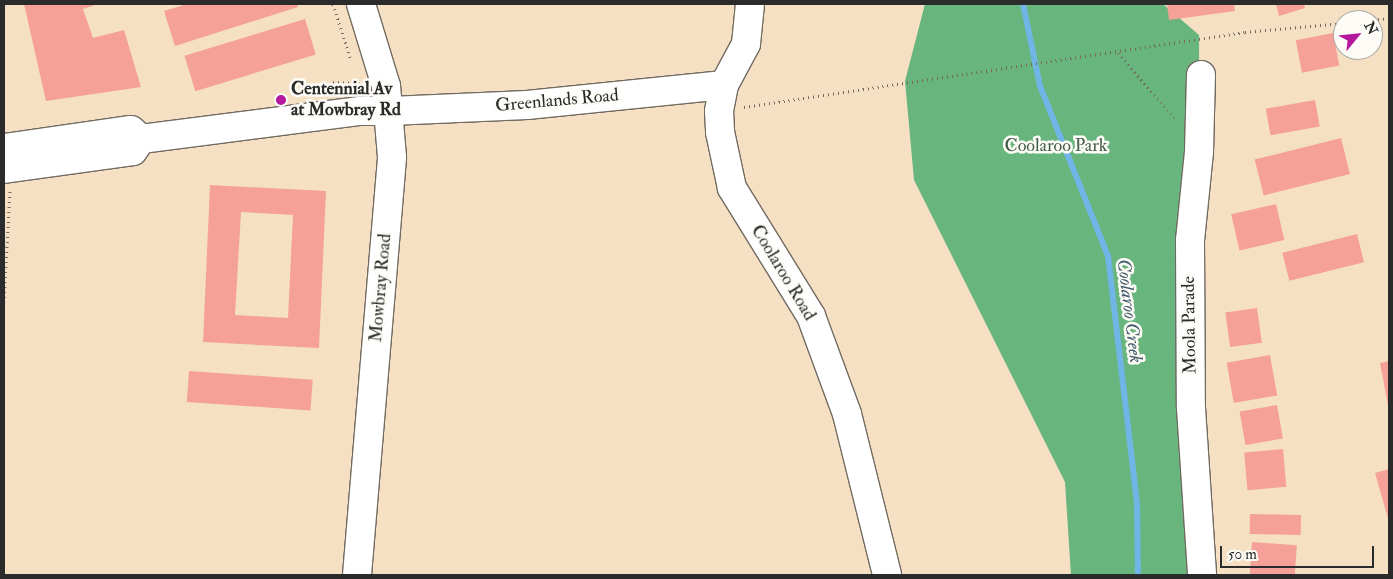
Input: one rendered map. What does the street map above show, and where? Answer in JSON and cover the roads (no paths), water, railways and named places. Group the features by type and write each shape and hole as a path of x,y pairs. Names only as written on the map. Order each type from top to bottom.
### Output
{"street":[{"name":"Mowbray Road","path":"358,575 392,157 390,111 361,4"},
{"name":"Coolaroo Road","path":"750,4 746,44 724,85 719,111 720,132 732,188 811,316 847,414 887,575"},
{"name":"Moola Parade","path":"1201,75 1199,152 1190,240 1191,408 1202,575"},
{"name":"Greenlands Road","path":"6,162 131,130 141,139 360,111 527,105 724,85"}],"waterway":[{"name":"Coolaroo Creek","path":"1023,4 1040,86 1108,256 1137,504 1138,575"}],"place":[{"name":"Centennial Av at Mowbray Rd","path":"281,100"}],"park label":[{"name":"Coolaroo Park","path":"1056,146"}]}
